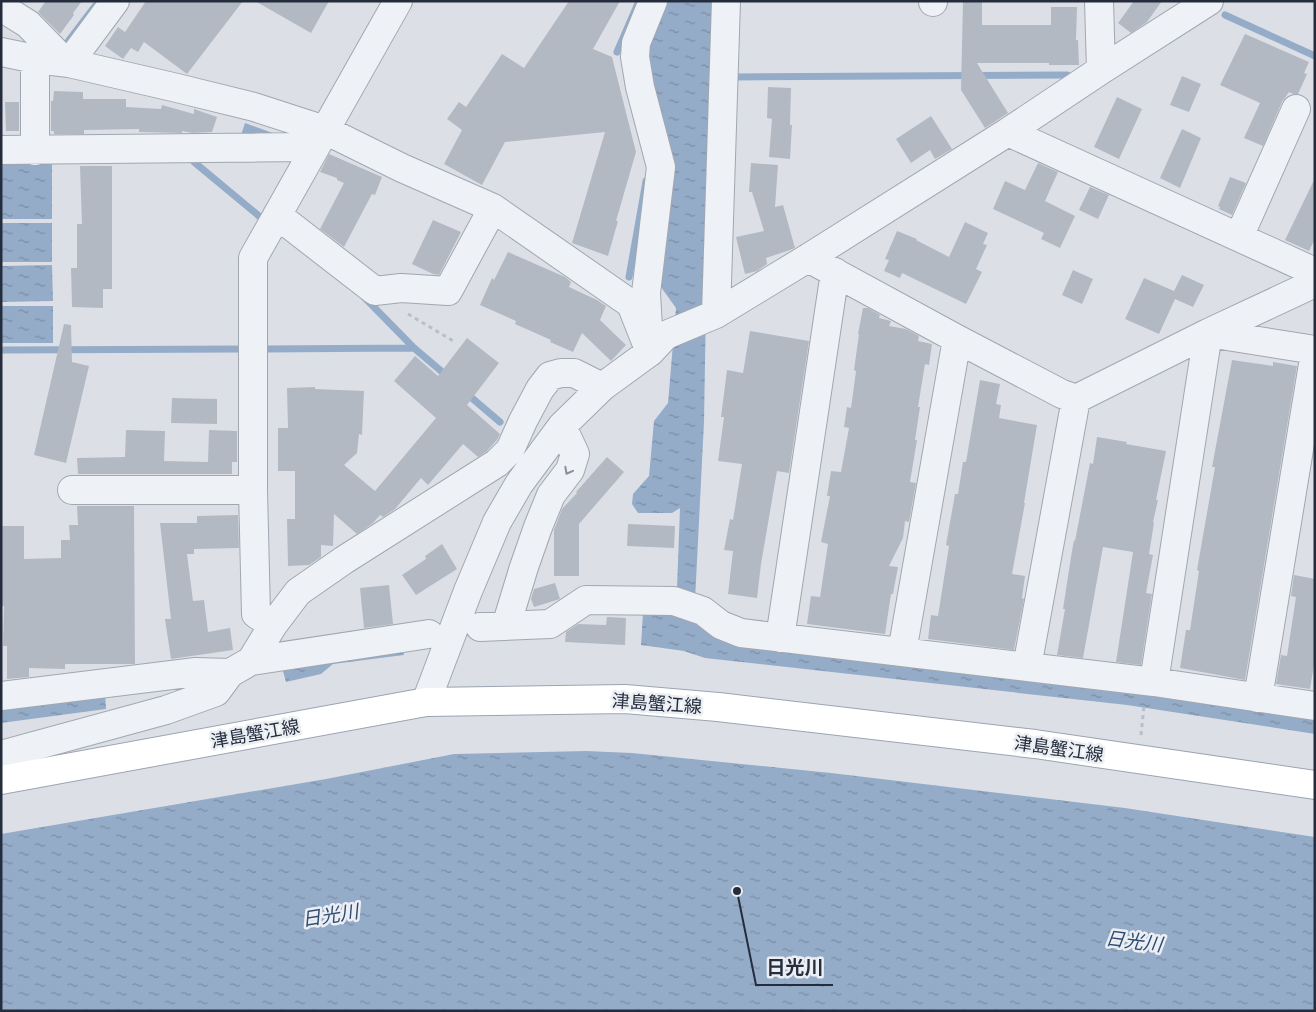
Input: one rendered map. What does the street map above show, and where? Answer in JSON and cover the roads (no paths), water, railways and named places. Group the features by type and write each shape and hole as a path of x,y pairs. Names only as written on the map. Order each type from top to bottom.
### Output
{"main road":[{"name":"津島蟹江線","path":"1,780 426,702 625,699 718,707 1035,744 1315,785"}],"street":[{"path":"67,62 114,1"},
{"path":"273,625 256,614 252,490 253,258 398,1"},
{"path":"653,1 636,43 635,57 640,87 661,167 646,293 658,343"},
{"path":"714,315 726,1"},
{"path":"1099,1 1101,70"},
{"path":"426,702 468,591 497,522 519,484 562,426 602,388 658,343 714,315 808,258 1008,132 1209,1"},
{"path":"1,7 28,24 67,62"},
{"path":"1,52 35,59 67,62 254,107 320,138 402,168 493,208 631,304 658,343"},
{"path":"35,59 35,150"},
{"path":"1239,237 1296,109"},
{"path":"1008,132 1315,272"},
{"path":"1,150 320,138"},
{"path":"277,215 375,291 401,288 448,291 493,208"},
{"path":"808,258 1062,394 1076,399 1208,333 1315,283"},
{"path":"780,638 835,272"},
{"path":"1208,333 1315,351 1258,698"},
{"path":"1154,682 1208,333"},
{"path":"902,652 958,339"},
{"path":"1,755 166,710 216,692 241,667 298,592 344,560 497,463 510,450 540,390 550,376 561,373 574,373 602,388"},
{"path":"1027,667 1076,399"},
{"path":"562,426 575,454 570,470 551,495 524,567 493,626 550,624 586,600 674,601 703,611 722,625 741,633 1154,682 1315,706"},
{"path":"72,490 252,490"},
{"path":"1,696 241,667 429,634"}],"water":[{"path":"666,1 715,1 710,73 704,422 694,621 712,636 726,641 1315,715 1315,734 1127,705 705,658 684,651 641,645 643,613 676,615 680,508 672,513 638,513 632,504 633,494 649,476 654,421 668,403 676,308 658,283 647,72 649,42"},
{"path":"245,123 281,136 240,138"},
{"path":"1,163 52,163 52,219 1,219"},
{"path":"1,223 52,223 52,262 1,262"},
{"path":"52,265 53,301 1,302 1,266"},
{"path":"1,306 53,306 53,343 1,343"},
{"path":"403,649 404,655 333,664 321,674 286,682 281,664"},
{"path":"105,692 106,709 1,723 1,706"},
{"path":"586,751 632,753 831,773 1125,808 1315,837 1315,1011 1,1011 1,834 326,779 454,754"}],"waterway":[{"path":"617,52 639,1"},
{"path":"66,44 95,6"},
{"path":"1225,15 1315,56"},
{"path":"734,77 1067,75"},
{"path":"194,162 265,221"},
{"path":"629,277 646,181"},
{"path":"364,297 414,348 447,376"},
{"path":"264,349 414,348"},
{"path":"1,350 241,349"},
{"path":"466,393 500,422"}],"place":[{"name":"日光川","path":"737,891"}]}
